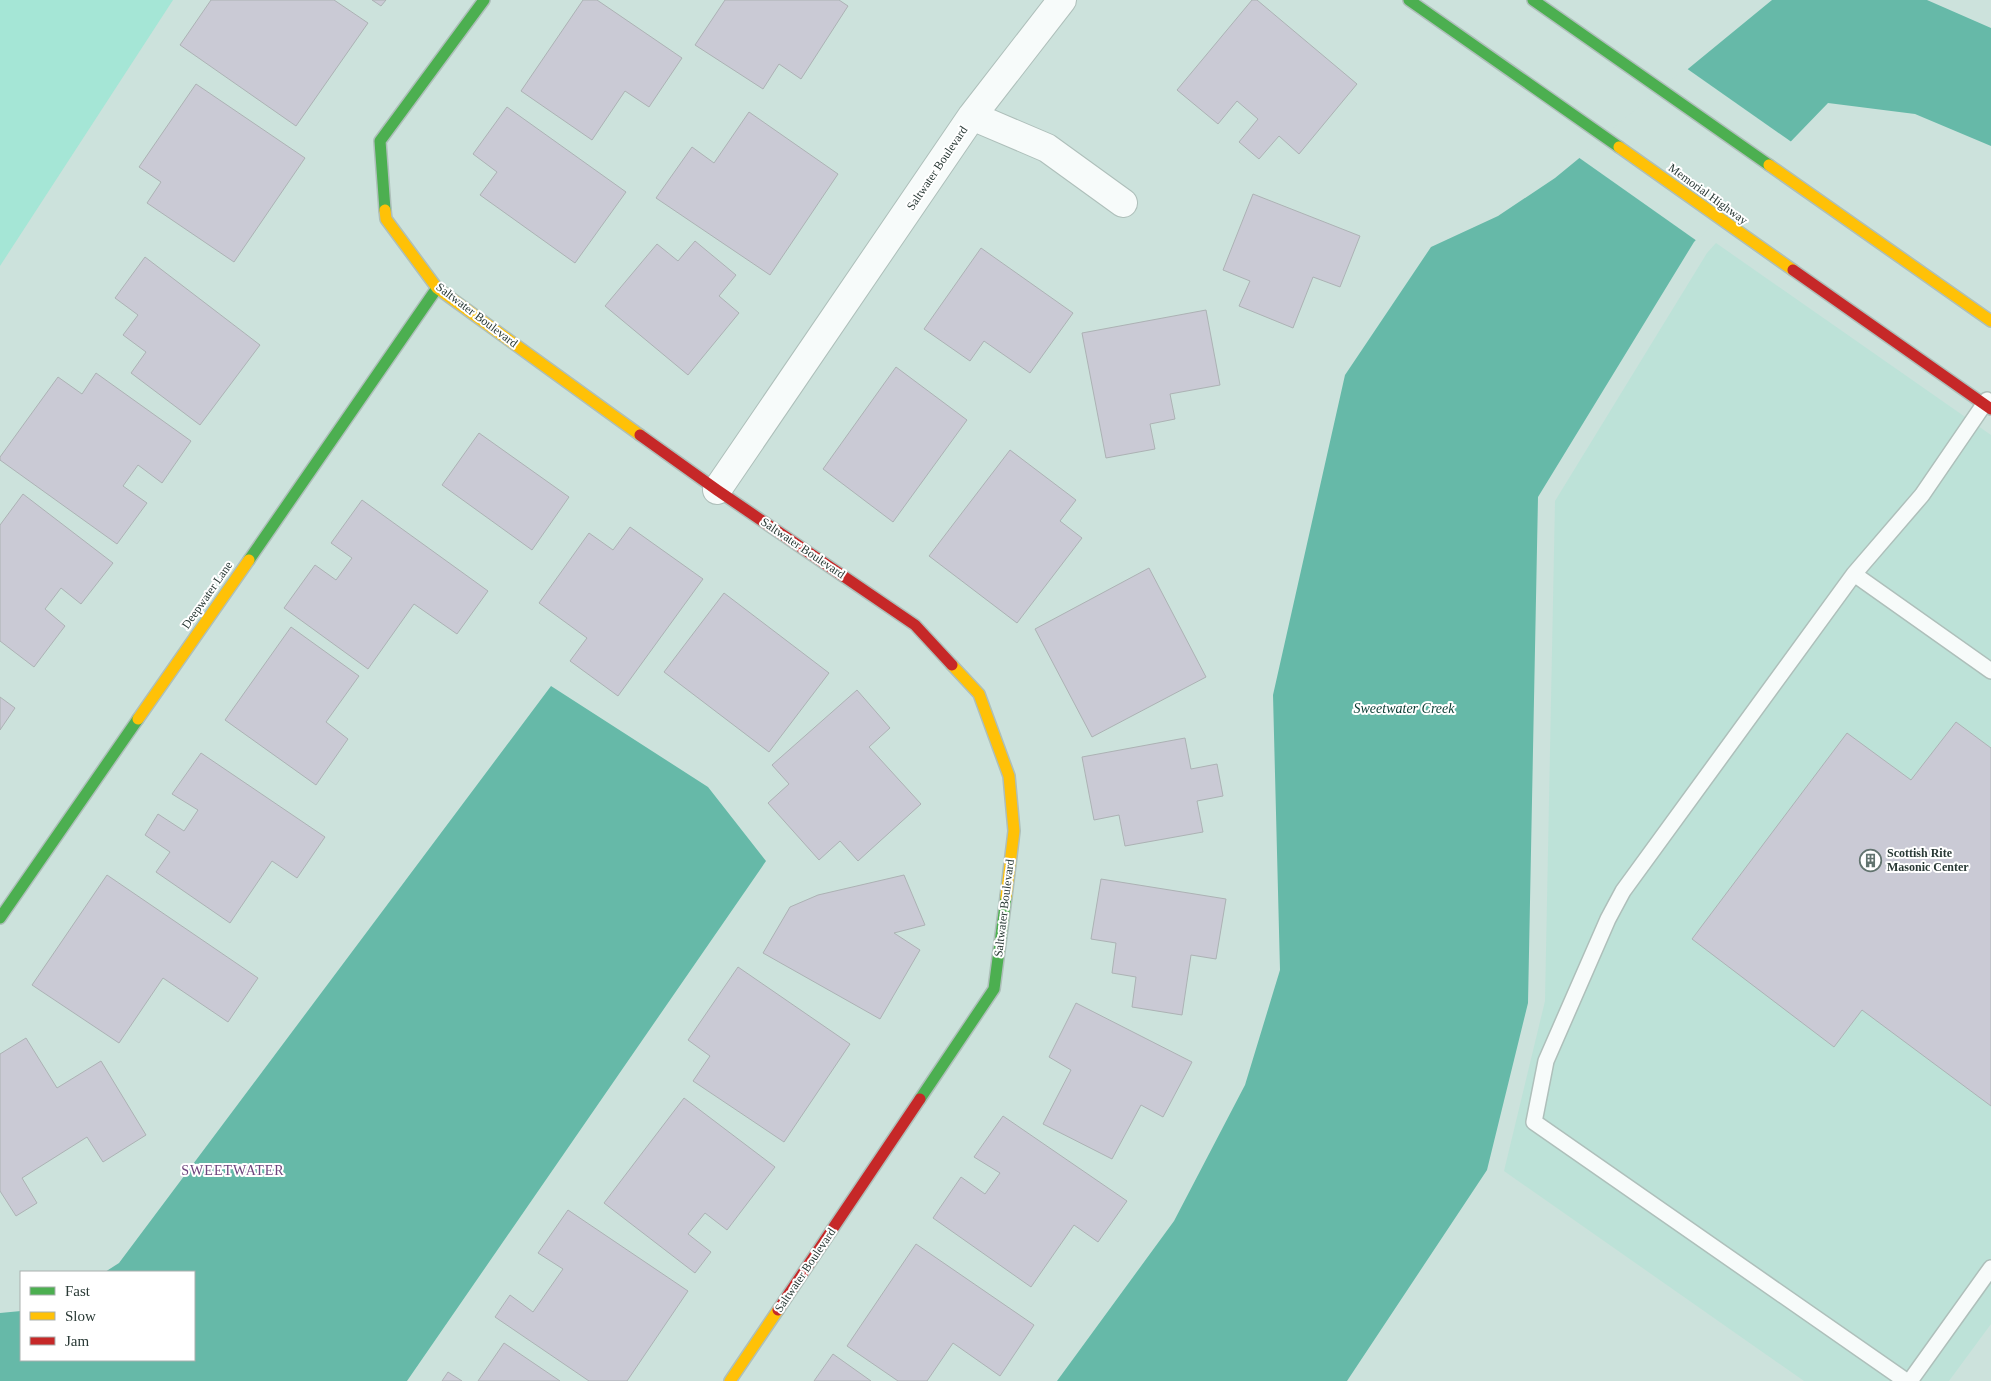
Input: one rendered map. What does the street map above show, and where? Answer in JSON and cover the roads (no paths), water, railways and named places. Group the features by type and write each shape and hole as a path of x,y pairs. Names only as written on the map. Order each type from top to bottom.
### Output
{"street":[{"name":"Saltwater Boulevard","path":"484,0 380,141 386,219 437,288 717,490 915,624 979,694 1009,776 1014,831 994,989 730,1381"},
{"name":"Saltwater Boulevard","path":"717,490 972,116 1062,0"},
{"name":"Memorial Highway","path":"1409,0 1723,222 1989,403"},
{"path":"1533,0 1991,321"},
{"path":"972,116 1048,148 1123,203"},
{"name":"Deepwater Lane","path":"0,918 437,288"}],"lane":[{"path":"1906,1381 1534,1122 1546,1061 1608,919 1623,891 1854,574 1922,495 1989,403"},
{"path":"1854,574 1991,671"},
{"path":"1910,1381 1991,1268"}],"water":[{"name":"Sweetwater Creek","path":"1772,0 1927,0 1991,28 1991,146 1915,114 1828,103 1694,242 1538,497 1528,1003 1487,1170 1347,1381 1057,1381 1174,1221 1245,1085 1280,970 1273,695 1345,375 1431,247 1498,216 1555,178"},
{"path":"551,686 708,787 766,861 407,1381 0,1381 0,1313 20,1311 20,1361 195,1361 195,1271 107,1271 119,1263"}],"place":[{"name":"Scottish Rite Masonic Center","path":"1871,860"}],"district":[{"name":"SWEETWATER","path":"233,1170"}]}
